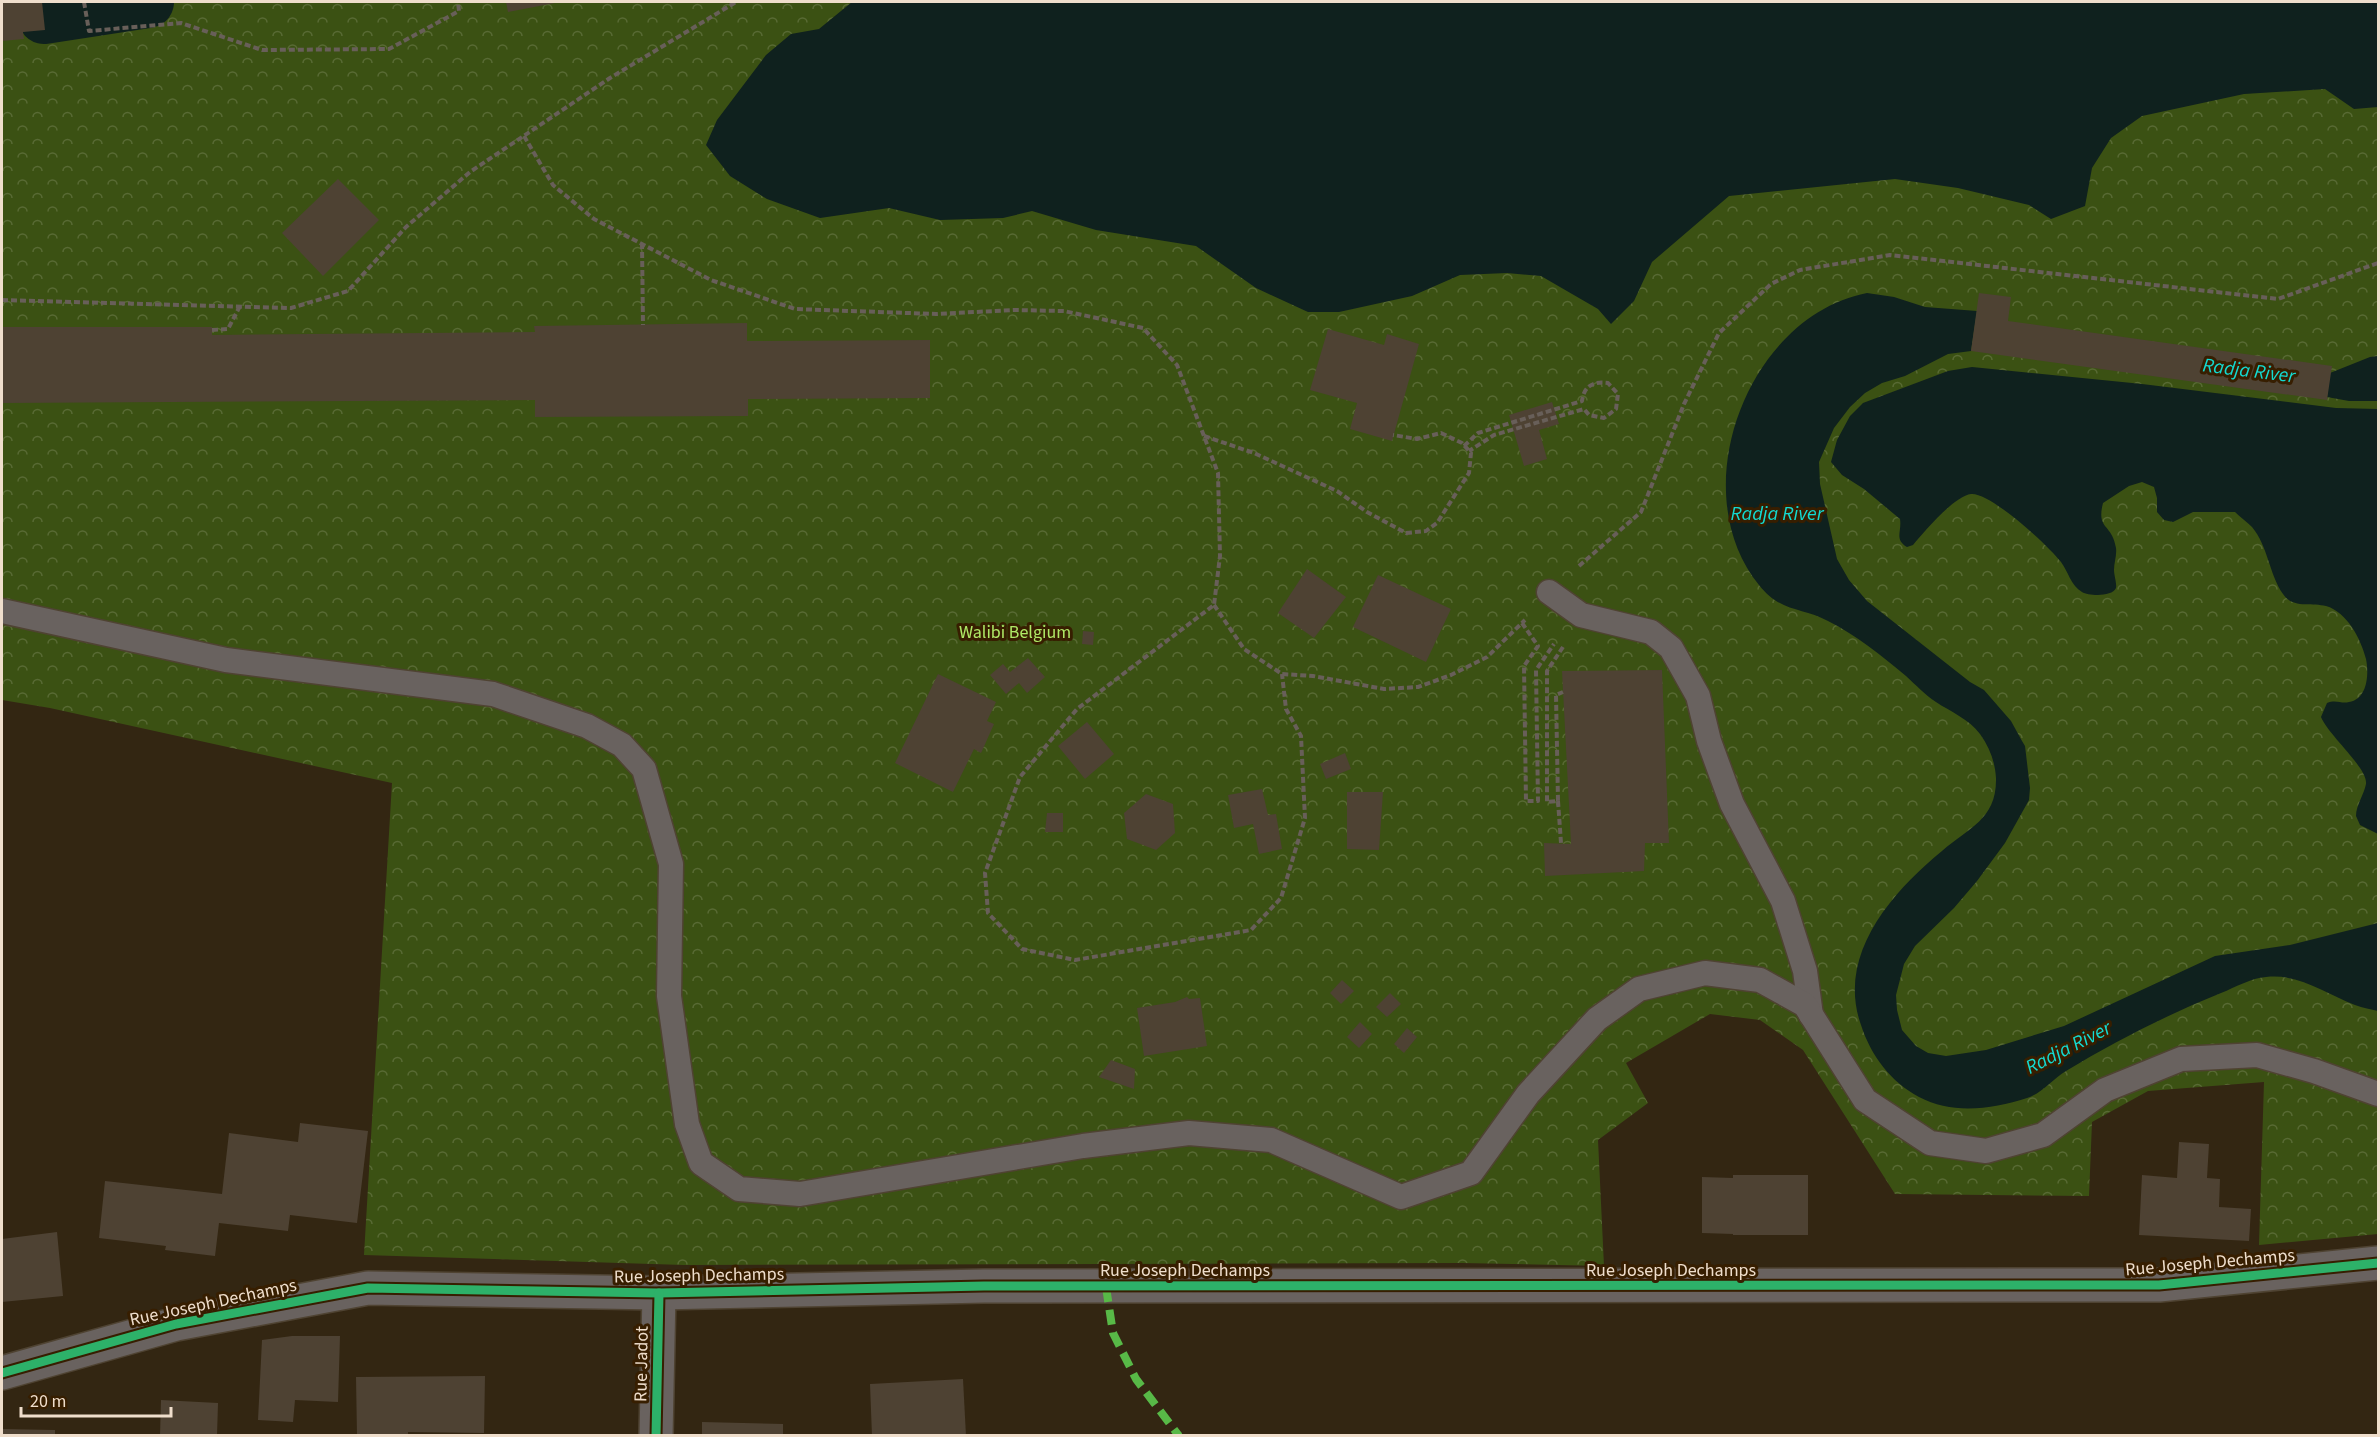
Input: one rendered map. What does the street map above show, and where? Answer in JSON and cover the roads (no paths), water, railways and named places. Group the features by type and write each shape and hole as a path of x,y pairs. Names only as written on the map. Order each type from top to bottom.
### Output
{"street":[{"name":"Rue Joseph Dechamps","path":"2,1372 176,1324 368,1288 659,1293 984,1286 2159,1285 2379,1263"},
{"name":"Rue Jadot","path":"656,1436 659,1293"}],"lane":[{"path":"1549,592 1581,615 1650,633 1671,648 1698,696 1709,741 1732,804 1783,901 1805,971 1811,1015"},
{"path":"2,611 226,660 493,694 587,726 622,745 644,769 671,864 669,996 687,1125 701,1163 739,1189 800,1194 1083,1146 1189,1133 1271,1140 1401,1197 1471,1173 1536,1085 1597,1019 1639,989 1705,973 1760,980 1804,1005 1865,1100 1930,1143 1986,1151 2043,1135 2105,1090 2181,1059 2257,1055 2314,1071 2379,1094"}],"water":[{"path":"852,2 2378,2 2378,107 2354,109 2325,89 2244,94 2142,116 2111,138 2092,168 2085,206 2051,219 2029,205 1958,188 1895,179 1729,196 1652,262 1634,301 1611,324 1598,309 1541,276 1507,273 1460,275 1412,296 1339,312 1308,312 1256,288 1196,246 1096,230 1032,211 1003,218 940,220 889,208 820,218 767,199 730,176 706,145 717,120 766,55 791,34 819,29"},
{"name":"Radja River","path":"1867,293 1894,297 1925,307 1977,311 1971,351 1948,354 1905,376 1882,383 1865,393 1850,407 1834,428 1819,462 1820,484 1837,559 1849,580 1867,601 1970,682 1984,690 2011,721 2025,746 2030,788 2029,800 2005,843 1954,908 1915,946 1904,964 1896,995 1902,1030 1916,1046 1928,1053 1946,1056 1986,1050 2064,1026 2215,956 2290,945 2378,923 2378,1011 2355,1005 2312,985 2290,978 2255,979 2181,1010 2122,1039 2066,1071 2032,1096 1986,1107 1959,1108 1932,1103 1909,1091 1883,1067 1865,1036 1855,999 1856,974 1862,950 1873,927 1905,886 1923,867 1971,829 1986,813 1995,792 1996,778 1993,761 1984,739 1971,724 1924,693 1868,646 1828,621 1784,605 1767,594 1759,585 1737,546 1727,503 1728,457 1740,412 1760,370 1789,335 1825,308"},
{"name":"Radja River","path":"2378,356 2378,401 2349,401 2327,397 2330,373"},
{"path":"1972,367 2142,384 2336,408 2378,409 2378,834 2360,825 2356,816 2366,784 2365,777 2321,717 2327,703 2349,702 2355,700 2364,691 2367,665 2361,643 2347,620 2334,609 2321,605 2292,602 2287,599 2274,578 2257,535 2252,527 2235,512 2193,512 2173,522 2164,520 2157,512 2154,487 2142,482 2129,486 2103,503 2101,512 2103,523 2111,534 2116,548 2114,570 2116,588 2110,593 2090,594 2082,592 2075,586 2061,562 2032,532 1991,501 1980,496 1971,494 1956,501 1913,545 1907,547 1900,538 1900,519 1864,489 1842,475 1831,462 1837,440 1850,416 1863,403 1948,371"}],"waterway":[{"path":"44,18 148,2"}],"park label":[{"name":"Walibi Belgium","path":"1015,632"}]}
